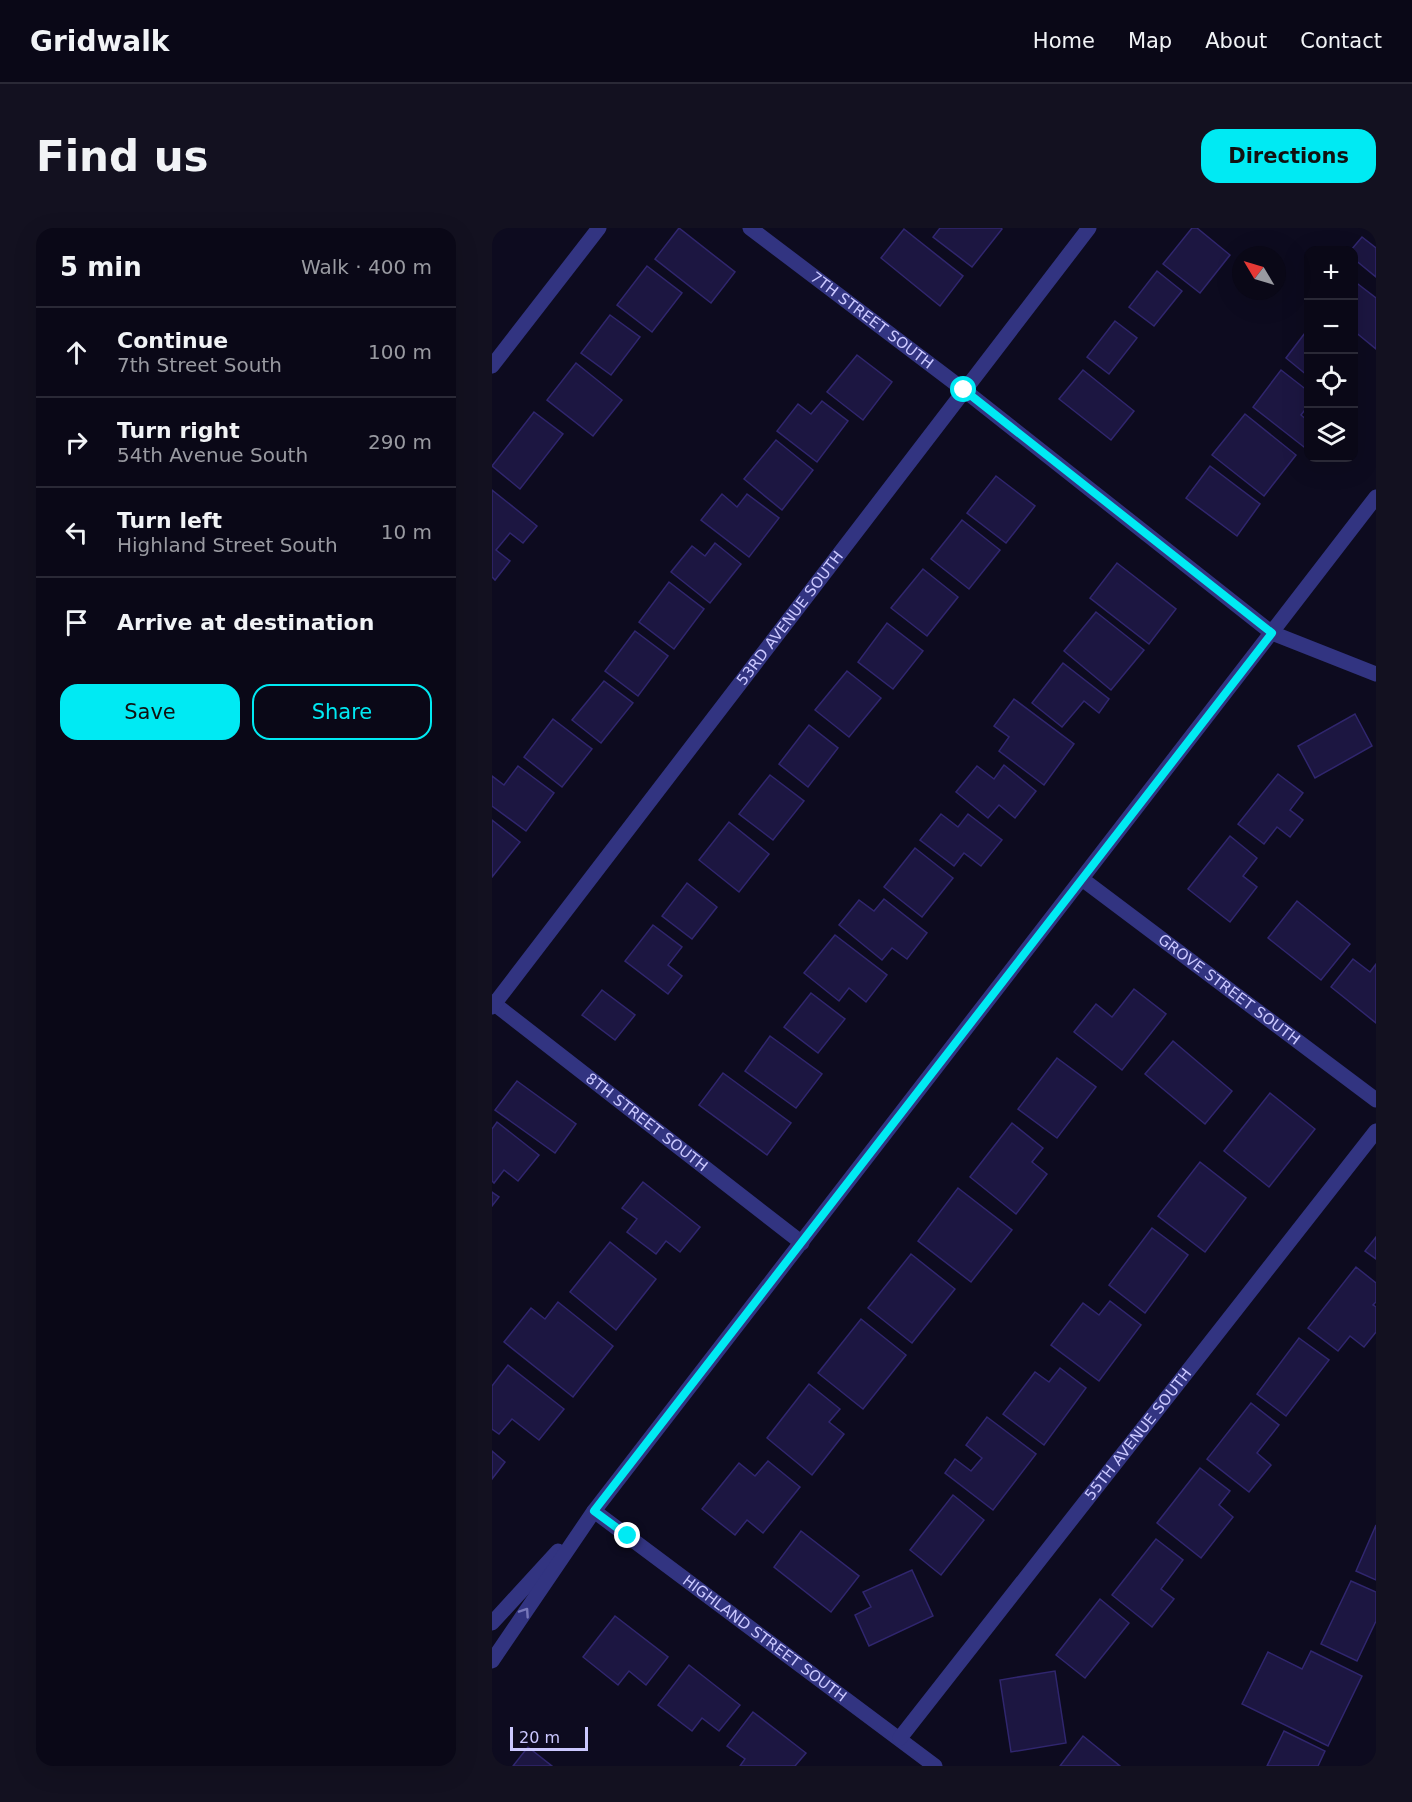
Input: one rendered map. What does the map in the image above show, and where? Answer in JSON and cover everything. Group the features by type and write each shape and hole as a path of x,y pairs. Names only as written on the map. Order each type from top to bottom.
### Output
{"street":[{"path":"492,366 599,228"},
{"name":"7TH STREET SOUTH","path":"750,228 964,390 1272,633 1376,674"},
{"name":"53RD AVENUE SOUTH","path":"493,1004 1089,228"},
{"path":"492,1660 594,1511 1376,497"},
{"name":"GROVE STREET SOUTH","path":"1082,879 1376,1100"},
{"name":"8TH STREET SOUTH","path":"493,1004 802,1244"},
{"name":"55TH AVENUE SOUTH","path":"900,1738 1376,1131"},
{"path":"492,1623 594,1511"},
{"name":"HIGHLAND STREET SOUTH","path":"594,1511 936,1766"}],"building":[{"path":"679,228 735,272 711,303 655,259"},
{"path":"940,228 1002,229 972,267 933,237"},
{"path":"1192,228 1197,228 1230,255 1200,293 1163,264"},
{"path":"904,229 963,276 940,306 881,258"},
{"path":"1362,237 1376,248 1376,277 1358,262 1358,246 1354,246"},
{"path":"647,266 682,293 652,332 617,305"},
{"path":"1157,271 1182,291 1154,326 1129,307"},
{"path":"1358,284 1376,298 1376,349 1358,334"},
{"path":"610,315 640,337 611,375 581,353"},
{"path":"1115,321 1137,338 1109,374 1087,357"},
{"path":"1304,334 1304,373 1286,358"},
{"path":"857,355 892,382 863,420 827,392"},
{"path":"576,363 622,400 593,436 547,400"},
{"path":"1083,370 1134,411 1111,440 1059,399"},
{"path":"1281,370 1304,388 1304,411 1301,415 1304,418 1304,447 1253,407"},
{"path":"822,401 848,421 817,462 777,431 798,404 811,414"},
{"path":"534,412 563,434 520,489 492,466"},
{"path":"1245,414 1296,455 1264,496 1212,455"},
{"path":"776,440 813,470 782,510 744,479"},
{"path":"1210,466 1260,504 1237,536 1186,498"},
{"path":"996,476 1035,506 1006,543 967,513"},
{"path":"492,490 537,526 523,543 510,533 496,550 510,561 495,580 492,577"},
{"path":"722,494 737,507 747,494 779,518 749,557 701,520"},
{"path":"962,520 1000,550 969,589 931,559"},
{"path":"715,543 741,564 710,603 671,572 692,546 705,556"},
{"path":"1117,563 1176,609 1149,644 1090,598"},
{"path":"923,569 958,597 927,636 891,608"},
{"path":"669,582 704,609 674,649 639,622"},
{"path":"1096,612 1144,650 1111,690 1064,651"},
{"path":"887,623 923,651 893,689 858,662"},
{"path":"635,631 668,656 638,696 605,671"},
{"path":"1063,663 1109,699 1099,713 1084,701 1062,727 1032,703"},
{"path":"847,671 881,698 849,737 815,710"},
{"path":"604,681 633,703 601,743 572,720"},
{"path":"1014,699 1074,744 1044,785 999,751 1009,737 994,726"},
{"path":"1355,714 1372,746 1315,778 1298,746"},
{"path":"553,719 592,749 562,787 524,757"},
{"path":"809,725 838,748 808,787 779,764"},
{"path":"1004,765 1036,791 1015,818 999,805 988,818 956,792 977,766 994,779"},
{"path":"518,766 554,793 526,831 492,806 492,776 504,785"},
{"path":"1278,774 1303,793 1290,810 1303,820 1290,837 1277,827 1264,844 1238,824"},
{"path":"770,775 804,801 773,840 739,814"},
{"path":"941,814 958,827 968,814 1002,840 981,866 964,853 954,866 920,840"},
{"path":"492,820 520,842 492,877"},
{"path":"729,822 769,854 739,892 699,860"},
{"path":"1230,836 1257,858 1243,876 1257,887 1230,922 1188,889"},
{"path":"915,848 953,878 922,917 884,887"},
{"path":"687,883 717,907 692,939 662,916"},
{"path":"884,899 927,933 907,959 892,948 882,960 839,925 859,900 874,911"},
{"path":"1297,901 1350,944 1321,980 1268,938"},
{"path":"653,925 682,947 668,965 682,976 668,994 625,961"},
{"path":"835,935 887,975 866,1002 849,988 839,1001 804,973"},
{"path":"1353,959 1370,972 1376,964 1376,1023 1331,987"},
{"path":"1134,989 1166,1014 1122,1070 1074,1032 1096,1004 1112,1017"},
{"path":"602,990 635,1015 615,1040 582,1015"},
{"path":"811,993 845,1019 818,1053 784,1027"},
{"path":"770,1036 822,1074 796,1108 745,1071"},
{"path":"1173,1041 1232,1091 1205,1124 1145,1074"},
{"path":"1057,1058 1096,1087 1057,1138 1018,1109"},
{"path":"723,1073 791,1123 767,1155 699,1105"},
{"path":"517,1081 576,1124 555,1153 495,1110"},
{"path":"1270,1093 1315,1129 1269,1187 1224,1151"},
{"path":"497,1122 539,1155 518,1181 504,1170 494,1183 492,1181 492,1129"},
{"path":"1012,1123 1043,1148 1032,1162 1047,1174 1016,1214 970,1177"},
{"path":"1200,1162 1246,1198 1205,1252 1158,1216"},
{"path":"643,1182 700,1227 680,1252 666,1241 656,1254 627,1232 637,1219 622,1208"},
{"path":"958,1188 1012,1230 971,1282 918,1241"},
{"path":"492,1192 499,1197 492,1206"},
{"path":"1152,1228 1188,1255 1145,1313 1109,1285"},
{"path":"1376,1237 1376,1259 1365,1251"},
{"path":"610,1242 656,1279 616,1330 570,1292"},
{"path":"911,1254 955,1289 912,1343 868,1308"},
{"path":"1356,1267 1376,1283 1376,1302 1373,1305 1376,1307 1376,1332 1364,1347 1350,1336 1338,1351 1308,1328"},
{"path":"1110,1301 1141,1325 1099,1381 1051,1345 1083,1303 1099,1315"},
{"path":"558,1302 613,1346 573,1397 504,1342 531,1308 545,1319"},
{"path":"861,1319 906,1355 863,1409 818,1373"},
{"path":"1299,1338 1329,1360 1286,1416 1257,1394"},
{"path":"508,1365 564,1409 539,1440 512,1419 499,1434 492,1429 492,1386"},
{"path":"1060,1368 1086,1388 1044,1445 1003,1414 1035,1372 1049,1382"},
{"path":"809,1384 840,1409 829,1422 844,1434 812,1475 767,1438"},
{"path":"1251,1403 1279,1425 1257,1453 1271,1465 1249,1492 1207,1459"},
{"path":"987,1417 1036,1454 993,1510 945,1473 955,1459 971,1471 982,1458 966,1445"},
{"path":"492,1451 505,1462 492,1479"},
{"path":"768,1461 800,1487 763,1533 747,1520 735,1535 702,1509 739,1463 755,1476"},
{"path":"1200,1468 1230,1491 1219,1505 1233,1517 1201,1558 1157,1523"},
{"path":"953,1495 984,1520 941,1575 910,1550"},
{"path":"1376,1525 1376,1580 1356,1571"},
{"path":"801,1531 859,1576 831,1612 774,1567"},
{"path":"1156,1539 1183,1560 1161,1589 1174,1599 1152,1627 1112,1595"},
{"path":"912,1570 933,1616 869,1646 855,1615 871,1607 863,1592"},
{"path":"1351,1581 1376,1592 1376,1621 1357,1661 1321,1644"},
{"path":"1100,1599 1129,1623 1085,1678 1056,1655"},
{"path":"615,1616 668,1657 646,1685 629,1671 618,1685 583,1657"},
{"path":"1311,1651 1362,1676 1328,1746 1242,1704 1268,1652 1302,1669"},
{"path":"689,1665 740,1705 719,1731 702,1718 692,1731 658,1705"},
{"path":"1055,1671 1066,1743 1011,1752 1000,1680"},
{"path":"753,1712 806,1753 795,1766 740,1766 745,1759 727,1746"},
{"path":"1284,1731 1325,1751 1318,1766 1267,1766"},
{"path":"1083,1736 1120,1766 1060,1766"},
{"path":"528,1747 552,1766 513,1766"}],"route":[{"path":"628,1536 594,1511 1272,633 964,390"}]}
